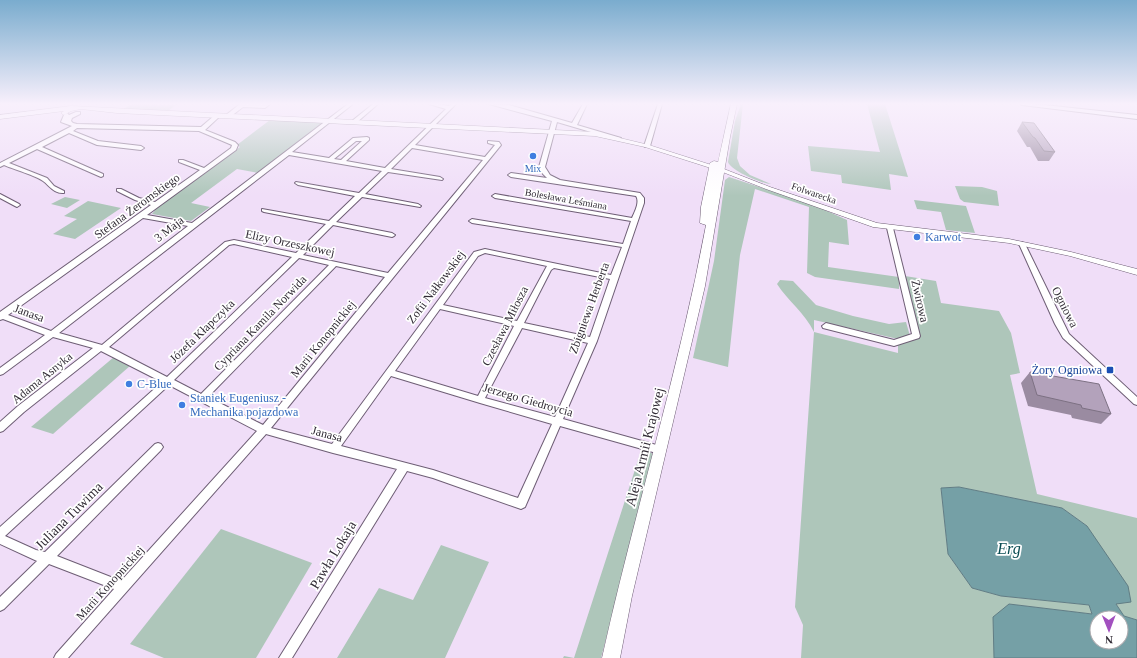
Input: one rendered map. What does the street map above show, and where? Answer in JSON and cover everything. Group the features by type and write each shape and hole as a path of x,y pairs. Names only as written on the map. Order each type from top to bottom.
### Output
{"main road":[{"name":"Aleja Armii Krajowej","path":"611,658 624,596 700,286 706,244 711,229 717,168 727,135"}],"street":[{"path":"2,164 62,135"},
{"path":"77,135 96,143 141,148"},
{"name":"Stefana Żeromskiego","path":"0,316 143,216 235,147 232,143 211,135"},
{"name":"3 Maja","path":"0,372 52,334 192,225 312,135"},
{"name":"Józefa Kłapczyka","path":"0,534 168,381 422,135"},
{"path":"552,135 542,167 549,178 558,182"},
{"path":"599,135 618,138"},
{"name":"Folwarecka","path":"608,135 717,168 772,190 859,220 890,228 970,236 1022,244 1078,256 1137,272"},
{"path":"647,146 650,135"},
{"path":"330,160 355,138 367,139 342,162"},
{"name":"Marii Konopnickiej","path":"60,658 264,430 498,145 497,143 490,142"},
{"path":"410,146 486,159"},
{"path":"38,147 101,174"},
{"path":"288,153 440,179"},
{"path":"181,161 205,170"},
{"path":"2,164 45,179 52,187 62,192"},
{"name":"Zbigniewa Herberta","path":"511,175 638,194 641,198 641,203 593,341 522,504"},
{"path":"298,183 418,206"},
{"path":"119,190 137,199 157,205"},
{"path":"0,196 16,205"},
{"name":"Bolesława Leśmiana","path":"495,196 634,220"},
{"path":"264,210 392,236"},
{"path":"143,216 192,225"},
{"path":"472,221 625,246"},
{"name":"Żwirowa","path":"826,326 894,344 916,336 890,228"},
{"name":"Elizy Orzeszkowej","path":"102,348 227,243 234,242 390,276"},
{"name":"Ogniowa","path":"1022,244 1062,330 1137,402"},
{"name":"Zofii Nałkowskiej","path":"333,449 476,254 485,251 614,278"},
{"name":"Cypriana Kamila Norwida","path":"202,398 334,264"},
{"name":"Czesława Miłosza","path":"480,400 548,269 553,265"},
{"path":"437,306 593,341"},
{"name":"Janasa","path":"0,316 52,334 102,348 264,430 433,474 522,504"},
{"name":"Adama Asnyka","path":"0,428 21,409 102,348"},
{"name":"Jerzego Giedroycia","path":"389,372 480,400 660,450"},
{"name":"Juliana Tuwima","path":"0,605 158,447"},
{"name":"Pawła Lokaja","path":"286,658 404,467"},
{"path":"0,539 35,555 48,558 122,587"}],"shaded area":[{"path":"251,135 309,135 258,173 237,169 191,203 210,207 191,221 152,214 156,209 240,147 237,145"},
{"path":"733,135 740,135 737,158 740,166 750,175 771,184 741,173 730,166 728,162"},
{"path":"875,135 895,135 908,177 889,174 891,190 842,183 841,175 811,171 808,146 880,152"},
{"path":"729,177 814,205 847,220 849,245 829,242 828,267 899,277 899,289 815,277 807,273 809,207 755,189 740,255 728,367 693,358 714,261 725,180"},
{"path":"955,186 982,187 997,191 999,206 964,202 960,199"},
{"path":"65,197 80,200 67,208 51,204"},
{"path":"914,200 966,206 975,233 946,230 941,212 917,209"},
{"path":"88,201 121,208 75,239 53,234 77,219 64,216"},
{"path":"905,276 936,281 941,303 999,311 1011,333 1020,373 1010,375 1037,494 1137,518 1137,620 1129,618 1129,610 1120,610 1116,604 1087,526 1062,508 959,487 941,488 948,554 972,588 1001,596 1089,605 1091,610 1089,610 1089,614 1009,604 994,638 994,658 801,658 803,625 795,607 814,332 898,353 898,345 920,338"},
{"path":"780,280 793,281 816,305 853,316 889,324 906,322 910,336 898,339 814,320 814,332 806,319 777,284"},
{"path":"114,357 131,365 53,434 31,427"},
{"path":"642,448 655,455 601,658 574,658"},
{"path":"221,529 312,563 256,658 164,658 130,644"},
{"path":"441,545 489,562 445,658 337,658 379,588 413,600"},
{"path":"564,656 574,658 563,658"}],"water":[{"name":"Erg","path":"959,487 1062,508 1087,526 1128,586 1131,602 1116,604 1120,610 1091,610 1089,605 1001,596 972,588 948,554 941,488"},
{"name":"Erg","path":"1009,604 1089,614 1089,650 1129,650 1129,618 1137,620 1137,658 994,658 993,617"}],"building":[{"path":"1031,135 1042,135 1055,152 1044,151"},
{"path":"1030,372 1099,384 1111,414 1082,408 1081,405 1037,395"}],"place":[{"name":"Mix","path":"533,156"},
{"name":"Karwot","path":"917,237"},
{"name":"Żory Ogniowa","path":"1110,370"},
{"name":"C-Blue","path":"129,384"},
{"name":"Staniek Eugeniusz - Mechanika pojazdowa","path":"182,405"}]}
